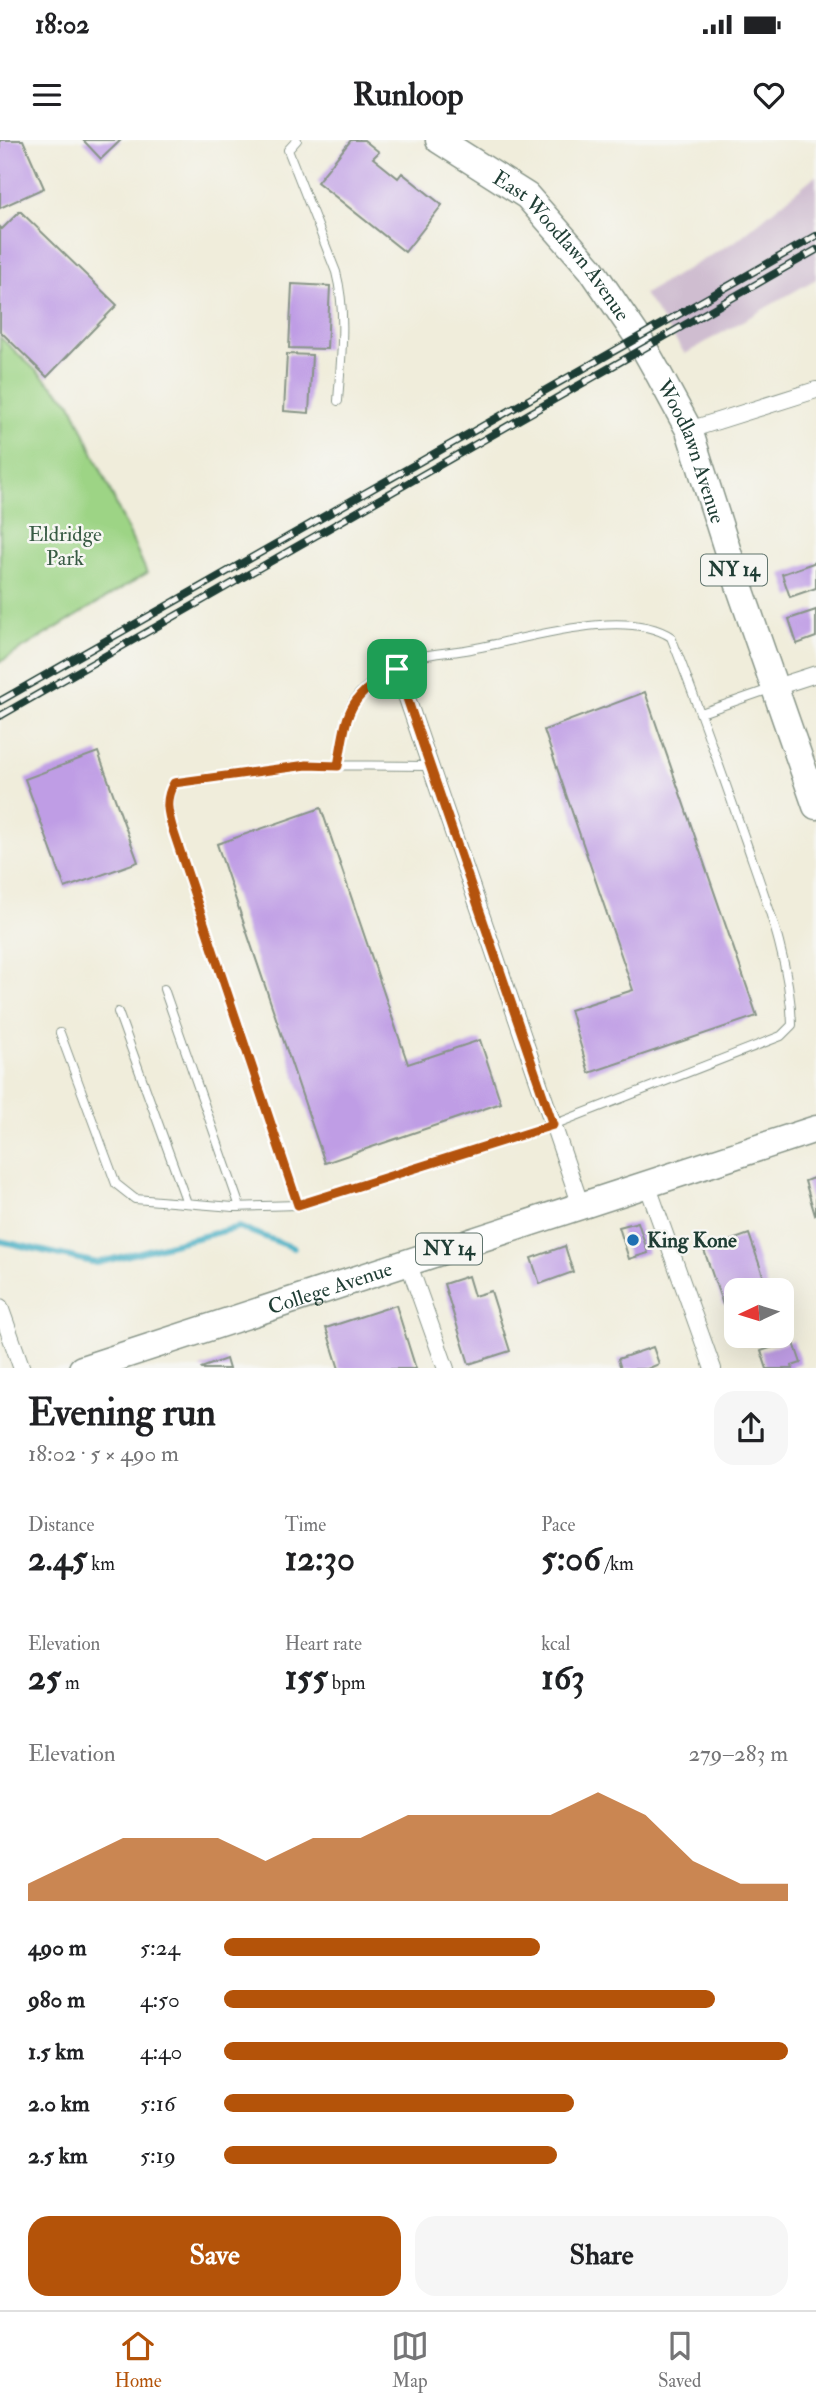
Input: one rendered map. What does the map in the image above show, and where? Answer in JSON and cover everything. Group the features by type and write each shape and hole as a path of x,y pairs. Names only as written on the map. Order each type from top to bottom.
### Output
{"main road":[{"name":"East Woodlawn Avenue","path":"439,140 527,196 591,269 639,339"},
{"name":"Woodlawn Avenue","path":"639,339 689,430 733,568 816,806"},
{"name":"College Avenue","path":"82,1368 816,1129"}],"street":[{"path":"689,430 816,390"},
{"path":"397,669 581,1206"},
{"path":"776,687 816,674"},
{"path":"647,1184 713,1368"},
{"path":"408,1262 446,1368"},
{"path":"0,1307 22,1368"}],"lane":[{"path":"297,140 288,150 337,272 341,290 344,310 338,401"},
{"path":"60,1033 116,1184 135,1199 240,1207 298,1205 553,1125 781,1036 792,1025 787,972 773,920 701,713 671,637 660,630 631,625 580,627 424,656 376,681 359,695 347,715 338,766"},
{"path":"701,713 776,687"},
{"path":"298,1205 167,809 169,792 174,783 307,765 430,766"},
{"path":"164,989 240,1207"},
{"path":"118,1012 187,1203"}],"shaded area":[{"path":"816,175 816,279 685,354 644,294 737,240"}],"green space":[{"name":"Eldridge Park","path":"0,337 71,403 147,573 0,662"}],"building":[{"path":"0,140 23,140 44,188 0,208"},
{"path":"83,140 121,140 101,159"},
{"path":"351,140 364,140 379,152 373,158 398,178 402,173 442,205 405,252 317,182"},
{"path":"20,211 117,305 47,377 0,331 0,227 2,229"},
{"path":"292,284 330,286 327,349 289,348"},
{"path":"287,354 312,355 309,413 284,411"},
{"path":"816,562 816,588 790,597 782,574"},
{"path":"816,610 816,637 797,644 789,619"},
{"path":"645,692 757,1016 589,1073 570,1010 633,990 544,730"},
{"path":"98,752 138,862 65,888 25,779"},
{"path":"321,808 408,1064 480,1040 501,1103 325,1163 217,844"},
{"path":"816,1177 816,1214 815,1215 805,1181"},
{"name":"King Kone","path":"638,1222 648,1253 629,1259 619,1227"},
{"path":"749,1234 764,1278 724,1278 723,1305 704,1250"},
{"path":"565,1246 573,1272 540,1284 531,1258"},
{"path":"468,1276 474,1296 491,1291 510,1351 469,1364 444,1284"},
{"path":"396,1305 416,1368 339,1368 326,1328"},
{"path":"794,1343 801,1363 793,1368 767,1368 761,1351 770,1348 794,1348"},
{"path":"653,1347 659,1364 649,1368 621,1368 618,1359"},
{"path":"226,1359 229,1368 201,1368"}],"waterway":[{"path":"0,1241 97,1263 239,1227 294,1248"}],"railway":[{"path":"0,701 816,236"},
{"path":"0,716 816,250"}],"place":[{"name":"King Kone","path":"633,1240"}],"route":[{"path":"397,669 553,1125 298,1205 173,830 167,809 169,792 174,783 307,765 338,766 347,715 359,695 397,669"}]}
